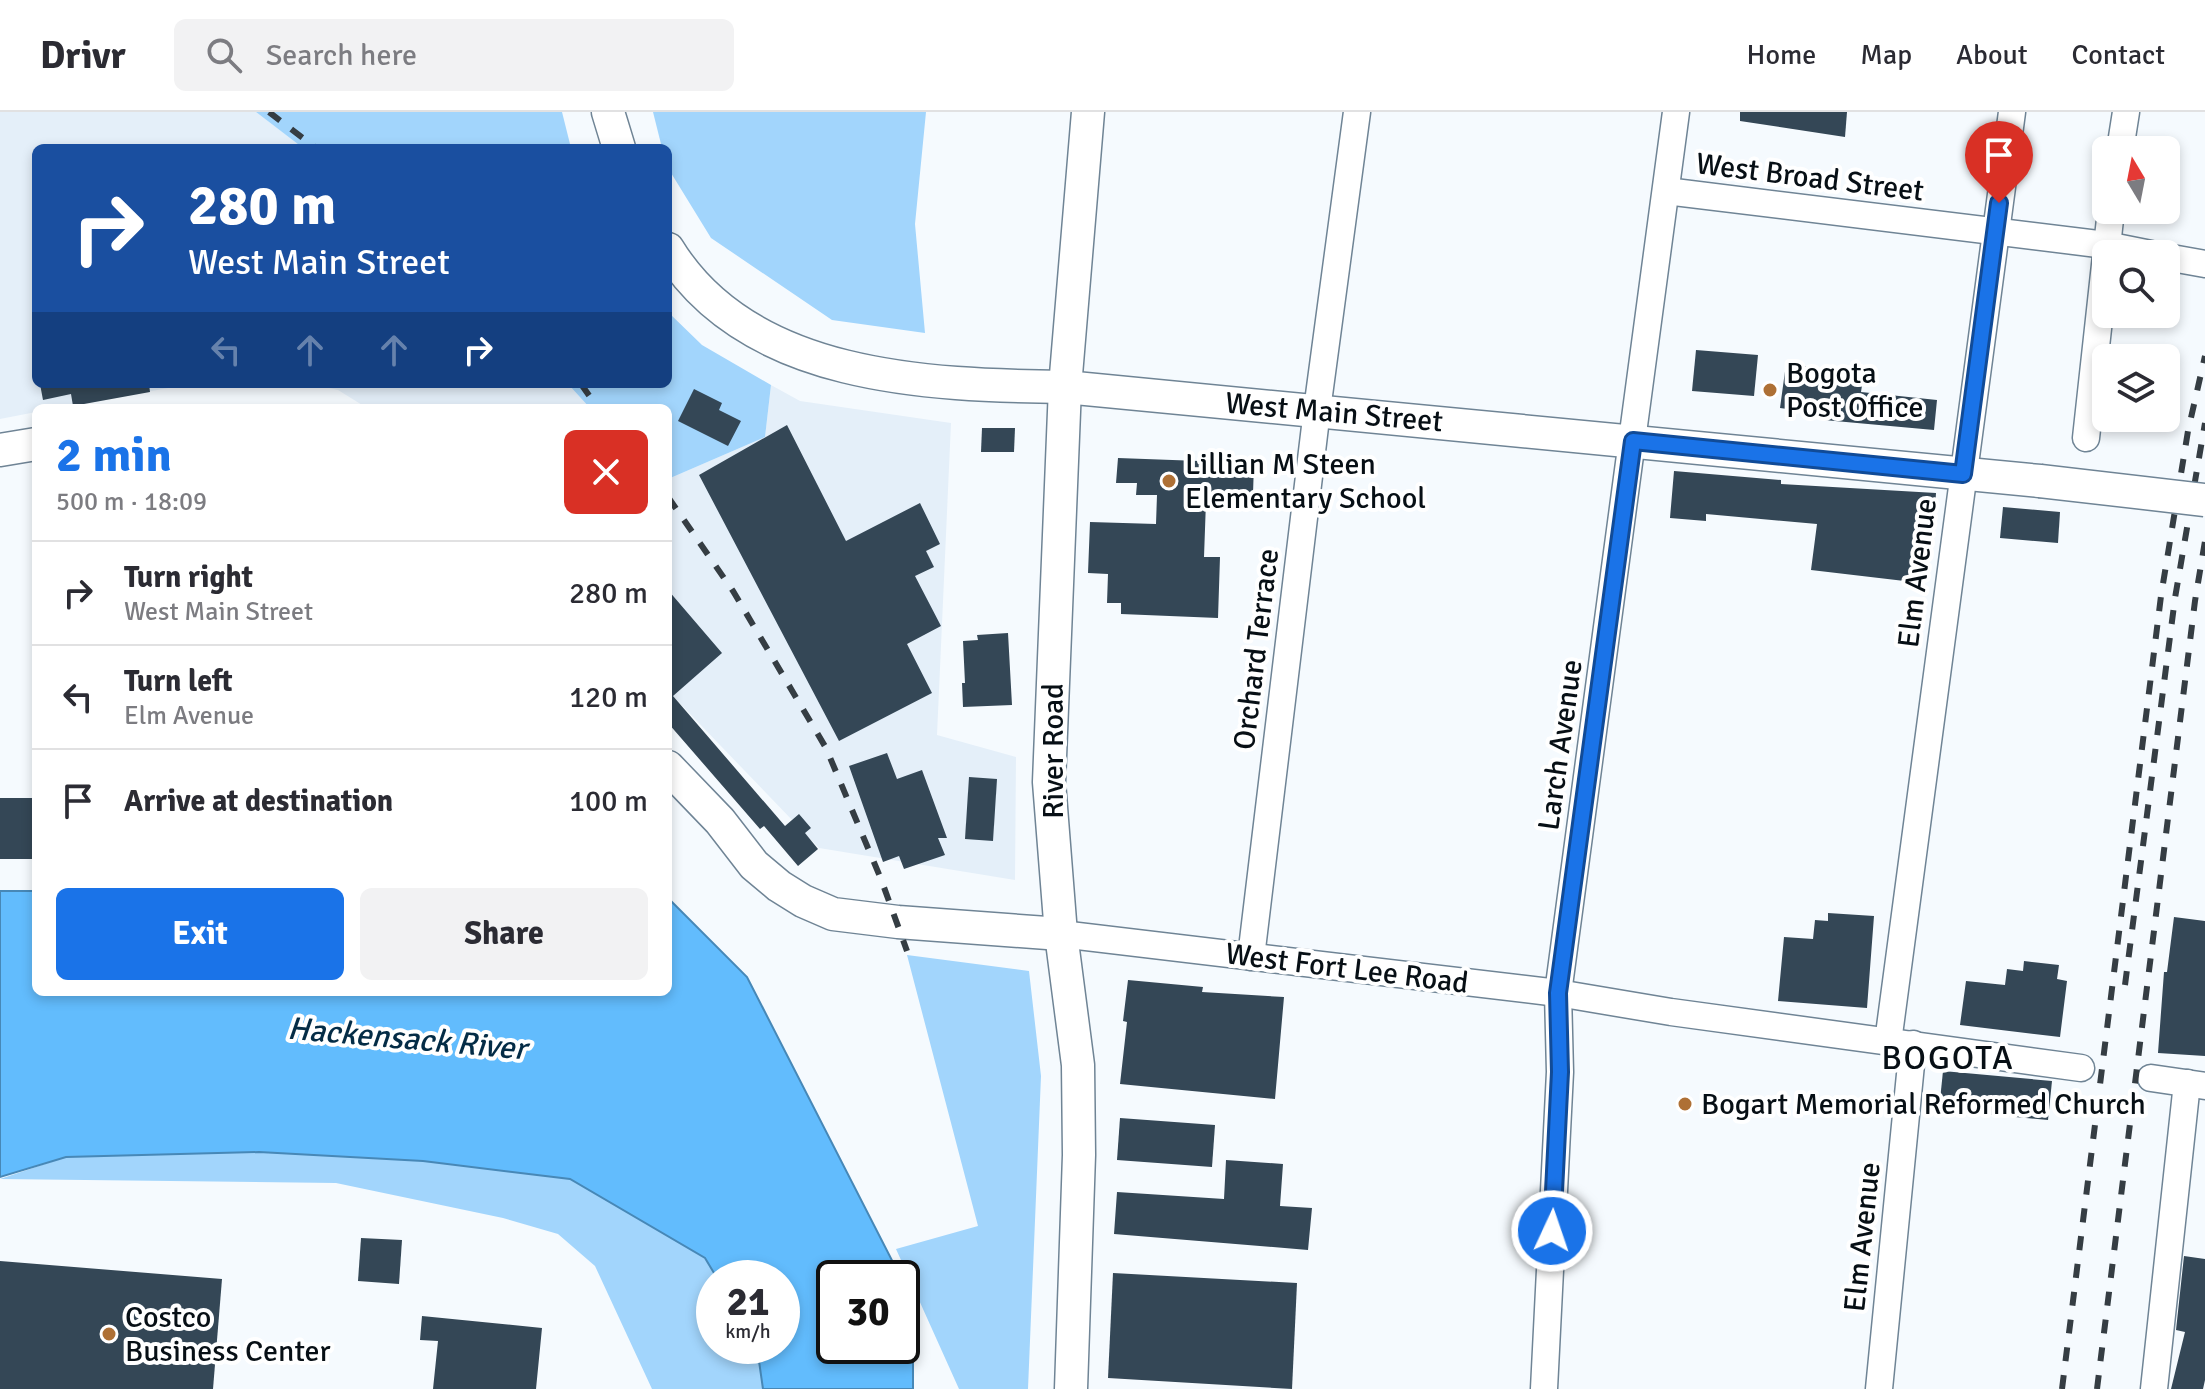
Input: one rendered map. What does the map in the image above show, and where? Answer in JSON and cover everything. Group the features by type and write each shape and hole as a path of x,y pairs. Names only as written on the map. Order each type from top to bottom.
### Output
{"main road":[{"path":"608,112 618,144"},
{"name":"River Road","path":"1071,1389 1078,1186 1078,1065 1061,934 1049,782 1065,387 1088,112"},
{"name":"West Main Street","path":"672,255 712,303 773,341 820,360 901,378 1065,387 1317,410 2205,500"},
{"path":"0,450 32,445"},
{"name":"West Fort Lee Road","path":"672,771 720,821 754,865 779,886 833,914 1061,934"}],"street":[{"name":"Orchard Terrace","path":"1251,957 1317,410 1357,112"},
{"name":"Larch Avenue","path":"1544,1389 1560,1072 1558,993 1676,112"},
{"name":"Elm Avenue","path":"1879,1389 1901,1043 1963,474 2012,112"},
{"path":"2122,136 2126,112"},
{"name":"West Broad Street","path":"1666,191 2092,243"},
{"path":"2180,260 2205,264"},
{"path":"2086,438 2097,328"},
{"name":"West Fort Lee Road","path":"1061,934 1558,993 2081,1068"},
{"path":"2151,1078 2196,1084 2154,1389"}],"shaded area":[{"path":"0,112 256,112 298,144 32,144 32,388 168,388 81,404 32,404 32,413 0,419"},
{"path":"256,112 562,112 570,144 298,144"},
{"path":"653,112 926,112 915,224 925,333 832,320 711,238 672,175 672,144 661,144"},
{"path":"672,316 702,345 771,385 765,437 672,477 672,404 586,404 572,388 672,388"},
{"path":"771,385 800,401 951,423 937,735 1016,757 1015,880 819,848 672,695 672,477 765,437"},
{"path":"329,388 572,388 586,404 361,404"},
{"path":"907,955 1029,971 1041,1076 1028,1389 959,1389 920,1302 920,1260 901,1260 896,1249 978,1226"},
{"path":"259,1152 423,1161 570,1179 706,1258 696,1260 696,1364 759,1364 763,1389 652,1389 595,1266 558,1234 503,1218 336,1183 0,1179 66,1157"}],"water":[{"name":"Hackensack River","path":"0,891 32,891 32,996 672,996 672,902 747,977 892,1260 816,1260 816,1364 913,1364 913,1389 763,1389 759,1364 800,1364 800,1260 706,1260 570,1179 423,1161 259,1152 66,1157 0,1177"}],"building":[{"path":"1740,112 1847,112 1845,137 1740,121"},
{"path":"1696,350 1758,355 1754,396 1692,391"},
{"path":"1786,364 1813,367 1812,374 1863,379 1861,392 1937,400 1934,430 1824,420 1824,414 1780,408"},
{"path":"41,388 150,388 150,392 84,404 73,404 71,394 43,400"},
{"path":"694,389 722,403 719,410 741,421 728,446 678,421"},
{"path":"787,425 846,541 920,503 940,544 926,551 934,567 915,576 941,626 907,644 932,693 839,741 699,475"},
{"path":"982,428 1015,428 1014,452 981,452"},
{"path":"1118,458 1254,463 1253,494 1230,493 1230,502 1206,501 1204,557 1220,557 1218,618 1121,614 1121,603 1107,603 1108,574 1088,573 1090,522 1156,524 1157,495 1136,495 1137,483 1116,483"},
{"path":"1674,471 1781,480 1781,484 1936,493 1933,540 1918,539 1913,582 1811,570 1817,524 1706,514 1706,521 1670,518"},
{"path":"2003,507 2060,512 2058,543 2000,538"},
{"path":"672,595 722,653 673,696 785,826 799,814 811,828 805,833 818,849 798,866 764,826 760,829 672,728"},
{"path":"1008,633 1012,705 963,707 963,641 978,640 977,635"},
{"path":"887,753 897,779 922,770 947,838 938,838 945,855 904,869 899,856 883,862 849,766"},
{"path":"969,777 997,779 993,841 965,839"},
{"path":"0,798 32,798 32,859 0,859"},
{"path":"1828,913 1874,916 1867,1008 1778,1001 1784,937 1813,939 1815,920 1828,921"},
{"path":"2174,917 2205,921 2205,1056 2158,1053 2164,972 2167,972"},
{"path":"2024,961 2059,965 2057,979 2067,981 2060,1037 1960,1025 1966,981 2005,985 2007,969 2023,971"},
{"path":"1128,980 1203,987 1202,992 1284,997 1275,1099 1120,1084"},
{"path":"1943,1071 2052,1081 2048,1120 1939,1110"},
{"path":"1120,1118 1215,1125 1212,1167 1117,1160"},
{"path":"1226,1160 1283,1164 1280,1206 1312,1208 1308,1250 1114,1234 1117,1192 1224,1199"},
{"path":"361,1238 402,1240 399,1284 358,1281"},
{"path":"2184,1256 2205,1259 2203,1389 2171,1389 2185,1332 2176,1330"},
{"name":"Costco Business Center","path":"0,1261 222,1279 213,1389 0,1389"},
{"path":"1113,1273 1297,1283 1292,1389 1108,1378"},
{"path":"422,1316 542,1328 536,1389 433,1389 438,1341 420,1340"}],"railway":[{"path":"269,112 311,144"},
{"path":"2062,1389 2161,596 2188,431 2205,356"},
{"path":"584,388 595,404"},
{"path":"2125,985 2175,598 2205,423"},
{"path":"672,503 733,591 826,748 881,879 907,951"},
{"path":"2097,1389 2205,541"}],"place":[{"name":"Bogota Post Office","path":"1770,390"},
{"name":"Lillian M Steen Elementary School","path":"1169,481"},
{"name":"Bogart Memorial Reformed Church","path":"1685,1104"},
{"name":"Costco Business Center","path":"109,1334"}],"district":[{"name":"BOGOTA","path":"1948,1057"}],"route":[{"path":"1552,1231 1560,1072 1558,993 1633,441 1963,474 1999,203"}]}
